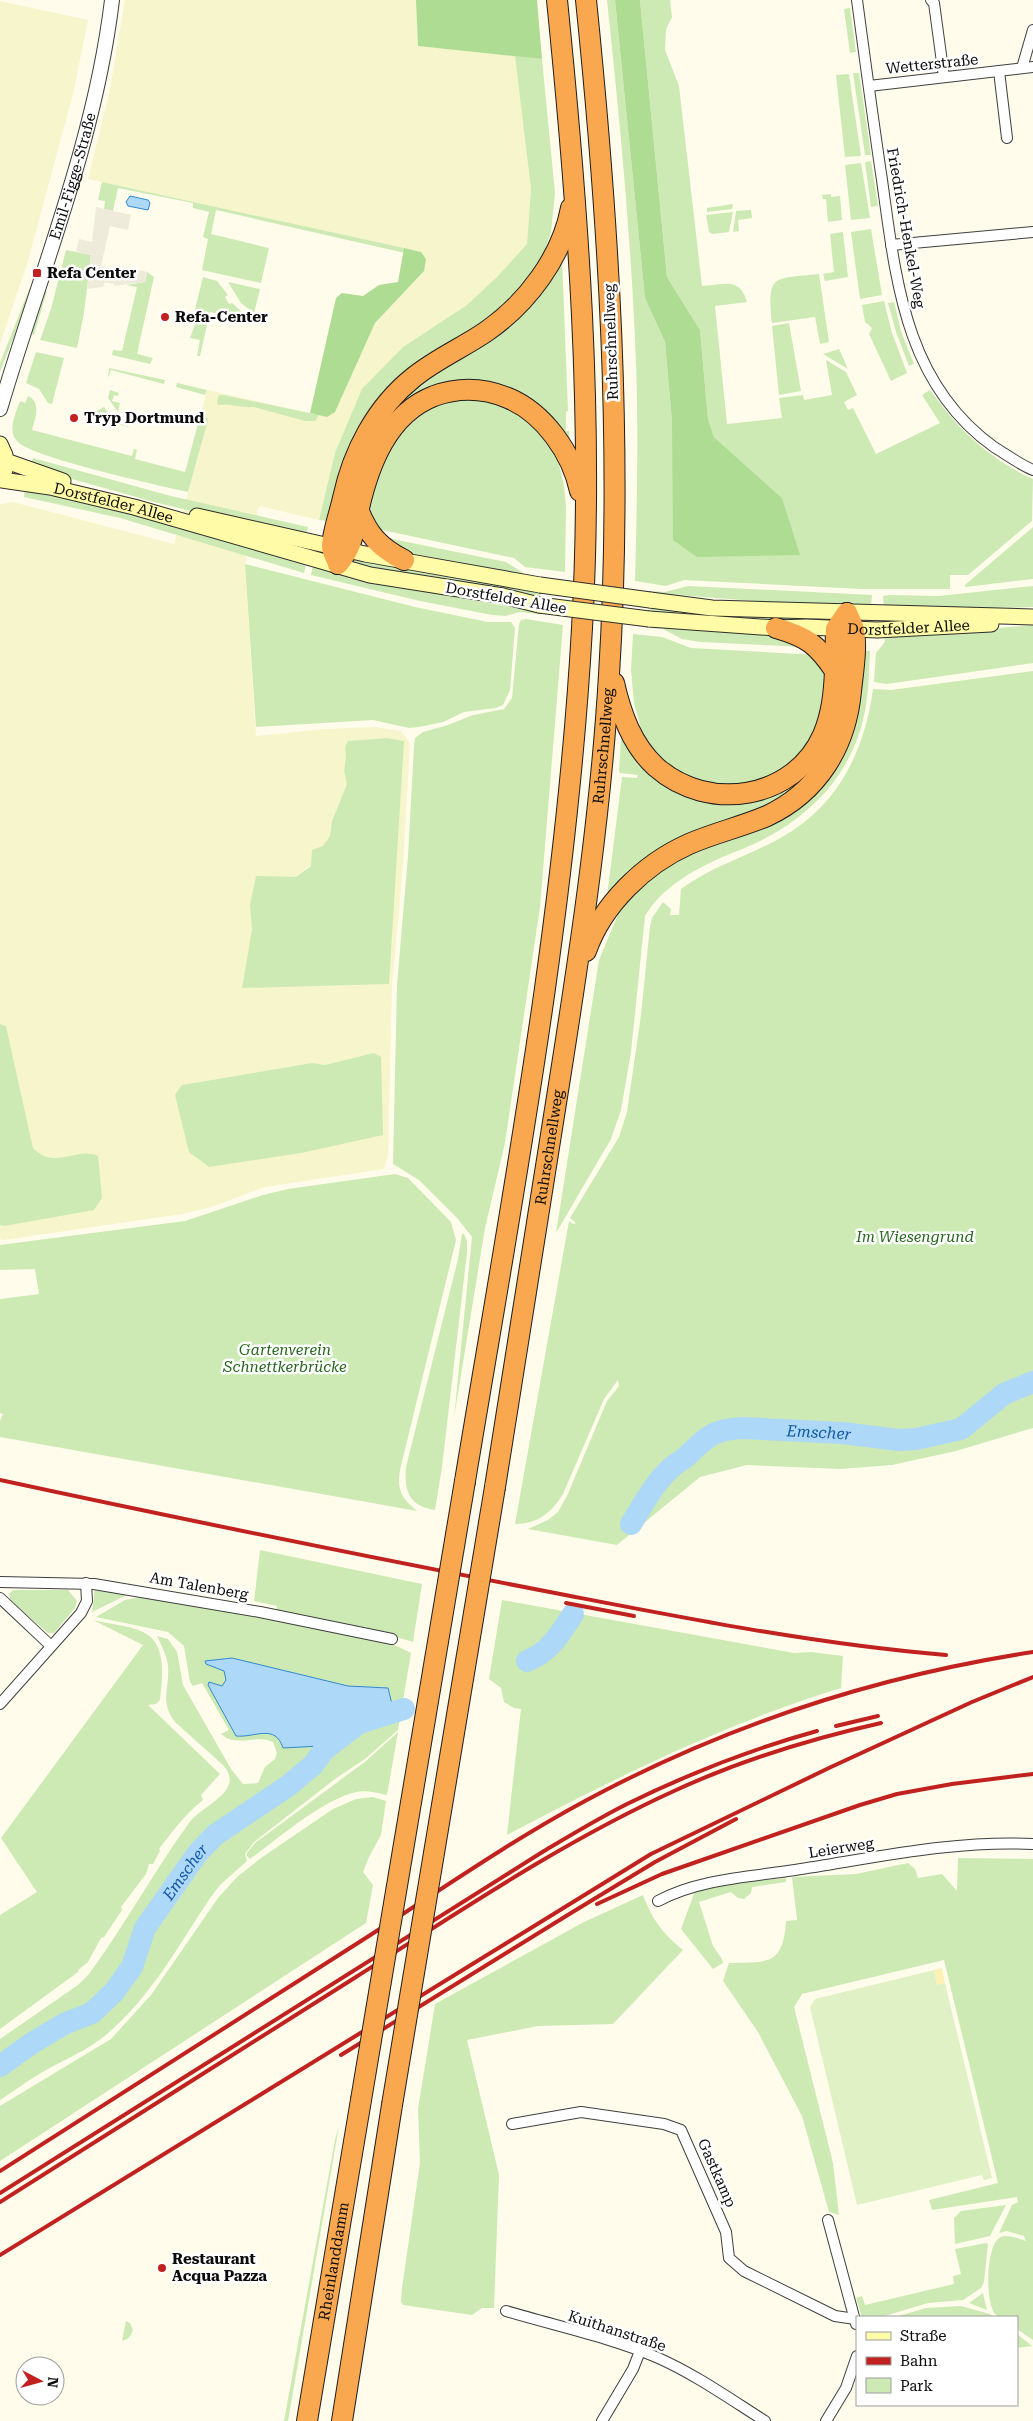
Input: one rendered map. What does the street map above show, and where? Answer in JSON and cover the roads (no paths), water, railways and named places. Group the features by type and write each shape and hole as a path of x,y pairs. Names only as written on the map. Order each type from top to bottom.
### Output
{"highway":[{"name":"Ruhrschnellweg","path":"361,2100 540,1025 560,878 580,658 585,521 584,376 573,172 557,0"},
{"name":"Ruhrschnellweg","path":"342,2421 575,985 600,777 610,646 614,507 612,331 605,203 586,0"},
{"path":"340,554 346,484 361,445 381,409 414,376 486,332 525,297 542,274 564,233 572,202 573,172"},
{"path":"340,554 358,509 368,473 384,438 398,421 415,406 430,398 457,390 472,389 486,391 520,403 546,425 564,452 576,476 585,521"},
{"path":"358,509 366,528 376,542 404,560"},
{"path":"610,646 617,697 633,738 655,766 670,778 692,789 712,794 738,796 761,791 784,779 804,763 823,734 832,704 835,671 846,624"},
{"path":"575,985 588,946 597,928 623,891 665,856 687,845 752,822 784,806 800,795 828,764 844,730 850,706 846,624"},
{"path":"776,628 796,633 810,640 835,671"},
{"name":"Rheinlanddamm","path":"307,2421 361,2100"}],"main road":[{"path":"0,444 6,461 1,481"},
{"name":"Dorstfelder Allee","path":"6,461 26,470 116,496 340,554 370,575 503,596 539,605 649,619 776,628 1027,617"},
{"name":"Dorstfelder Allee","path":"1,481 50,487 340,554 404,560 540,585 712,608 794,609 846,624"}],"street":[{"name":"Emil-Figge-Straße","path":"0,409 18,348 56,239 81,154 102,65 112,0"},
{"name":"Friedrich-Henkel-Weg","path":"857,0 891,245 900,296 910,332 928,372 956,414 978,435 1010,458 1033,470"},
{"path":"931,0 934,3 944,78"},
{"path":"1022,68 1033,30"},
{"name":"Wetterstraße","path":"869,86 1033,67"},
{"name":"Wetterstraße","path":"999,71 1007,138"},
{"path":"891,245 1033,232"},
{"name":"Emil-Figge-Straße","path":"0,385 18,348"},
{"name":"Am Talenberg","path":"0,1582 86,1584 260,1612 392,1639"},
{"path":"0,1704 81,1613 86,1601 86,1584"},
{"path":"0,1598 51,1646"},
{"name":"Leierweg","path":"658,1901 672,1894 711,1884 931,1849 982,1844 1033,1844"},
{"name":"Gastkamp","path":"512,2124 581,2112 664,2124 680,2130 726,2232 729,2258 744,2271 835,2316 856,2322"},
{"path":"828,2220 856,2322"},
{"name":"Kuithanstraße","path":"506,2312 640,2351 691,2375 766,2421"},
{"path":"602,2421 633,2369 640,2351"},
{"path":"826,2421 846,2388 856,2359"}],"water":[{"path":"130,196 148,200 150,203 148,210 128,206 126,202"},
{"path":"232,1658 348,1686 388,1688 392,1704 362,1715 344,1725 320,1746 283,1748 279,1740 270,1734 236,1736 208,1685 209,1682 222,1686 226,1680 224,1671 206,1664 205,1661"}],"waterway":[{"name":"Emscher","path":"631,1524 659,1480 705,1440 716,1433 742,1428 842,1433 899,1440 916,1439 961,1429 1004,1394 1033,1382"},
{"name":"Emscher","path":"527,1661 542,1653 548,1647 559,1635 573,1614"},
{"name":"Emscher","path":"0,2066 32,2043 66,2023 92,2013 114,1992 132,1967 145,1928 197,1854 215,1835 288,1786 313,1765 324,1750 359,1723 404,1709"}],"railway":[{"path":"0,1480 346,1552 701,1621 848,1644 946,1655"},
{"path":"566,1603 634,1616"},
{"path":"0,2171 499,1851 556,1817 638,1774 692,1749 803,1707 917,1675 1033,1652"},
{"path":"0,2255 651,1854 831,1767 972,1702 1033,1677"},
{"path":"836,1726 878,1716"},
{"path":"0,2202 472,1903 592,1832 674,1791 750,1760 802,1743 881,1723"},
{"path":"0,2193 544,1851 596,1821 627,1804 697,1772 744,1754 817,1731"},
{"path":"597,1904 662,1874 860,1805 897,1794 952,1784 1033,1774"},
{"path":"341,2055 655,1862 736,1819"}],"place":[{"name":"Refa Center","path":"37,273"},
{"name":"Refa-Center","path":"165,317"},
{"name":"Tryp Dortmund","path":"74,418"},
{"name":"Restaurant Acqua Pazza","path":"162,2268"}],"park label":[{"name":"Im Wiesengrund","path":"915,1237"},
{"name":"Gartenverein Schnettkerbrücke","path":"285,1358"}]}
